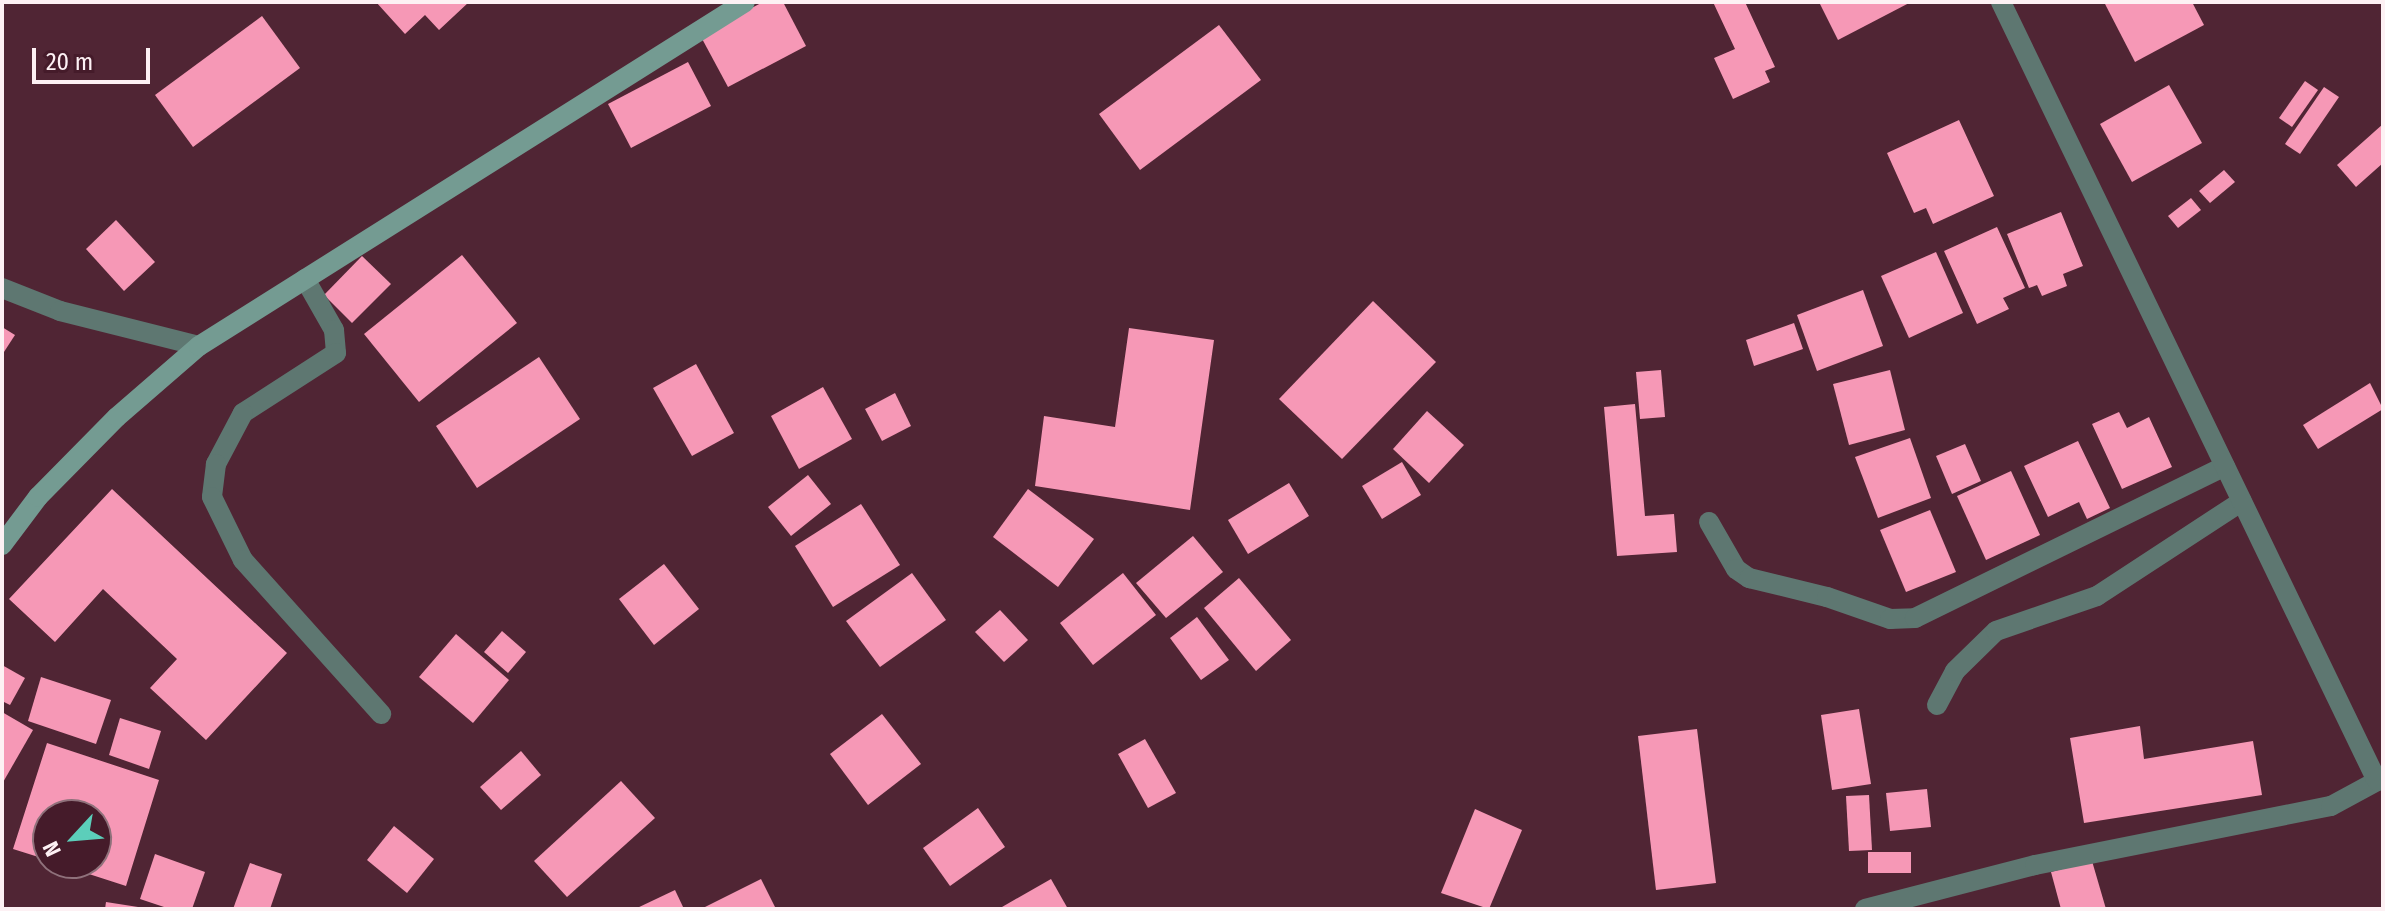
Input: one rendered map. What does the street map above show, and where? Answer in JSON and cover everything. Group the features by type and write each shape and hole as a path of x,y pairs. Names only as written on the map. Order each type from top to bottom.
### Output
{"main road":[{"path":"2,545 38,497 117,417 199,346 745,2"}],"street":[{"path":"1865,909 2035,865 2331,806 2380,788 2001,2"},
{"path":"305,279 334,330 336,353 243,413 216,464 212,497 243,560 381,714"},
{"path":"2,288 60,311 199,346"},
{"path":"1709,522 1736,569 1749,578 1827,597 1890,619 1915,618 2225,466"},
{"path":"1937,705 1955,671 1996,631 2097,596 2242,501"}],"building":[{"path":"376,2 469,2 439,30 425,15 405,34"},
{"path":"763,2 783,2 806,46 728,87 700,35"},
{"path":"1713,2 1745,2 1775,67 1765,71 1770,82 1733,99 1714,58 1735,49"},
{"path":"1819,2 1911,2 1838,40"},
{"path":"2104,2 2192,2 2204,25 2135,62"},
{"path":"262,16 300,68 193,147 155,95"},
{"path":"1219,25 1261,80 1140,170 1099,114"},
{"path":"688,62 711,106 631,148 608,104"},
{"path":"2305,81 2318,90 2292,127 2279,118"},
{"path":"2169,85 2202,143 2132,182 2100,124"},
{"path":"2324,87 2339,97 2300,154 2285,144"},
{"path":"1959,120 1994,196 1933,224 1926,208 1914,213 1887,153"},
{"path":"2383,124 2383,163 2356,187 2337,165"},
{"path":"2224,170 2235,182 2210,203 2199,191"},
{"path":"2191,198 2201,210 2178,228 2168,216"},
{"path":"2061,212 2083,266 2063,274 2067,286 2042,296 2037,285 2029,288 2007,234"},
{"path":"116,220 155,262 124,291 86,249"},
{"path":"1997,227 2025,288 2003,298 2009,309 1977,324 1944,251"},
{"path":"1936,252 1963,313 1909,338 1881,276"},
{"path":"462,255 517,323 419,402 364,334"},
{"path":"362,256 391,284 352,323 324,295"},
{"path":"1863,290 1883,346 1817,371 1797,315"},
{"path":"1373,301 1436,362 1342,459 1279,399"},
{"path":"1794,323 1803,349 1754,366 1746,340"},
{"path":"2,327 15,335 2,355"},
{"path":"1129,328 1214,340 1190,510 1035,486 1044,416 1115,427"},
{"path":"539,357 580,419 477,488 436,426"},
{"path":"696,364 734,433 692,456 653,388"},
{"path":"1661,370 1665,417 1640,419 1636,372"},
{"path":"1890,370 1905,430 1849,445 1833,384"},
{"path":"2370,383 2383,409 2318,449 2303,425"},
{"path":"823,387 852,439 799,469 771,416"},
{"path":"895,393 911,426 882,441 865,409"},
{"path":"1635,404 1645,516 1674,514 1677,552 1617,556 1604,407"},
{"path":"1427,411 1464,445 1429,483 1393,449"},
{"path":"2119,412 2127,428 2149,417 2172,467 2122,489 2092,424"},
{"path":"1910,438 1931,498 1878,518 1855,457"},
{"path":"2078,441 2110,508 2087,519 2079,502 2048,517 2024,466"},
{"path":"1965,444 1981,481 1952,494 1936,456"},
{"path":"1402,462 1421,495 1382,519 1362,486"},
{"path":"2011,471 2040,535 1986,560 1957,496"},
{"path":"808,475 831,504 791,536 768,507"},
{"path":"1289,483 1309,516 1248,554 1228,520"},
{"path":"112,489 287,653 206,740 150,688 177,659 103,589 55,642 9,599"},
{"path":"1028,489 1094,539 1058,587 993,537"},
{"path":"861,504 900,565 833,607 795,546"},
{"path":"1930,510 1956,572 1906,592 1880,530"},
{"path":"1193,536 1223,572 1166,618 1136,583"},
{"path":"664,564 699,609 654,645 619,599"},
{"path":"912,573 946,620 880,667 846,621"},
{"path":"1123,573 1156,615 1093,665 1060,623"},
{"path":"1239,578 1291,640 1256,671 1204,608"},
{"path":"1000,610 1028,640 1004,662 975,632"},
{"path":"1197,617 1229,660 1201,680 1170,638"},
{"path":"502,631 526,652 508,673 484,652"},
{"path":"456,634 509,680 473,723 419,677"},
{"path":"2,665 25,678 10,705 2,701"},
{"path":"41,677 111,700 96,744 28,721"},
{"path":"1859,709 1871,784 1832,790 1821,715"},
{"path":"2,712 33,730 2,784"},
{"path":"882,714 921,764 868,805 830,754"},
{"path":"120,718 161,731 149,769 109,755"},
{"path":"2140,726 2144,759 2253,741 2262,795 2084,823 2070,738"},
{"path":"1697,729 1716,883 1656,890 1638,736"},
{"path":"1145,739 1176,793 1148,808 1118,754"},
{"path":"47,743 159,780 126,886 104,879 112,879 112,799 32,799 32,855 13,849"},
{"path":"521,751 541,775 501,810 480,787"},
{"path":"621,781 655,818 567,897 534,861"},
{"path":"1927,789 1931,827 1890,831 1886,793"},
{"path":"1869,795 1872,850 1849,851 1846,796"},
{"path":"978,808 1005,847 950,886 923,848"},
{"path":"1475,809 1522,830 1489,909 1441,893"},
{"path":"394,826 434,859 407,893 367,860"},
{"path":"1868,852 1911,852 1911,873 1868,873"},
{"path":"155,854 205,872 192,909 170,909 140,899"},
{"path":"2092,861 2106,909 2061,909 2051,872"},
{"path":"250,863 282,874 270,909 233,909"},
{"path":"761,879 776,909 701,909"},
{"path":"1051,879 1068,909 1002,907"},
{"path":"675,890 684,909 635,909"},
{"path":"106,902 138,907 138,909 105,909"}]}
